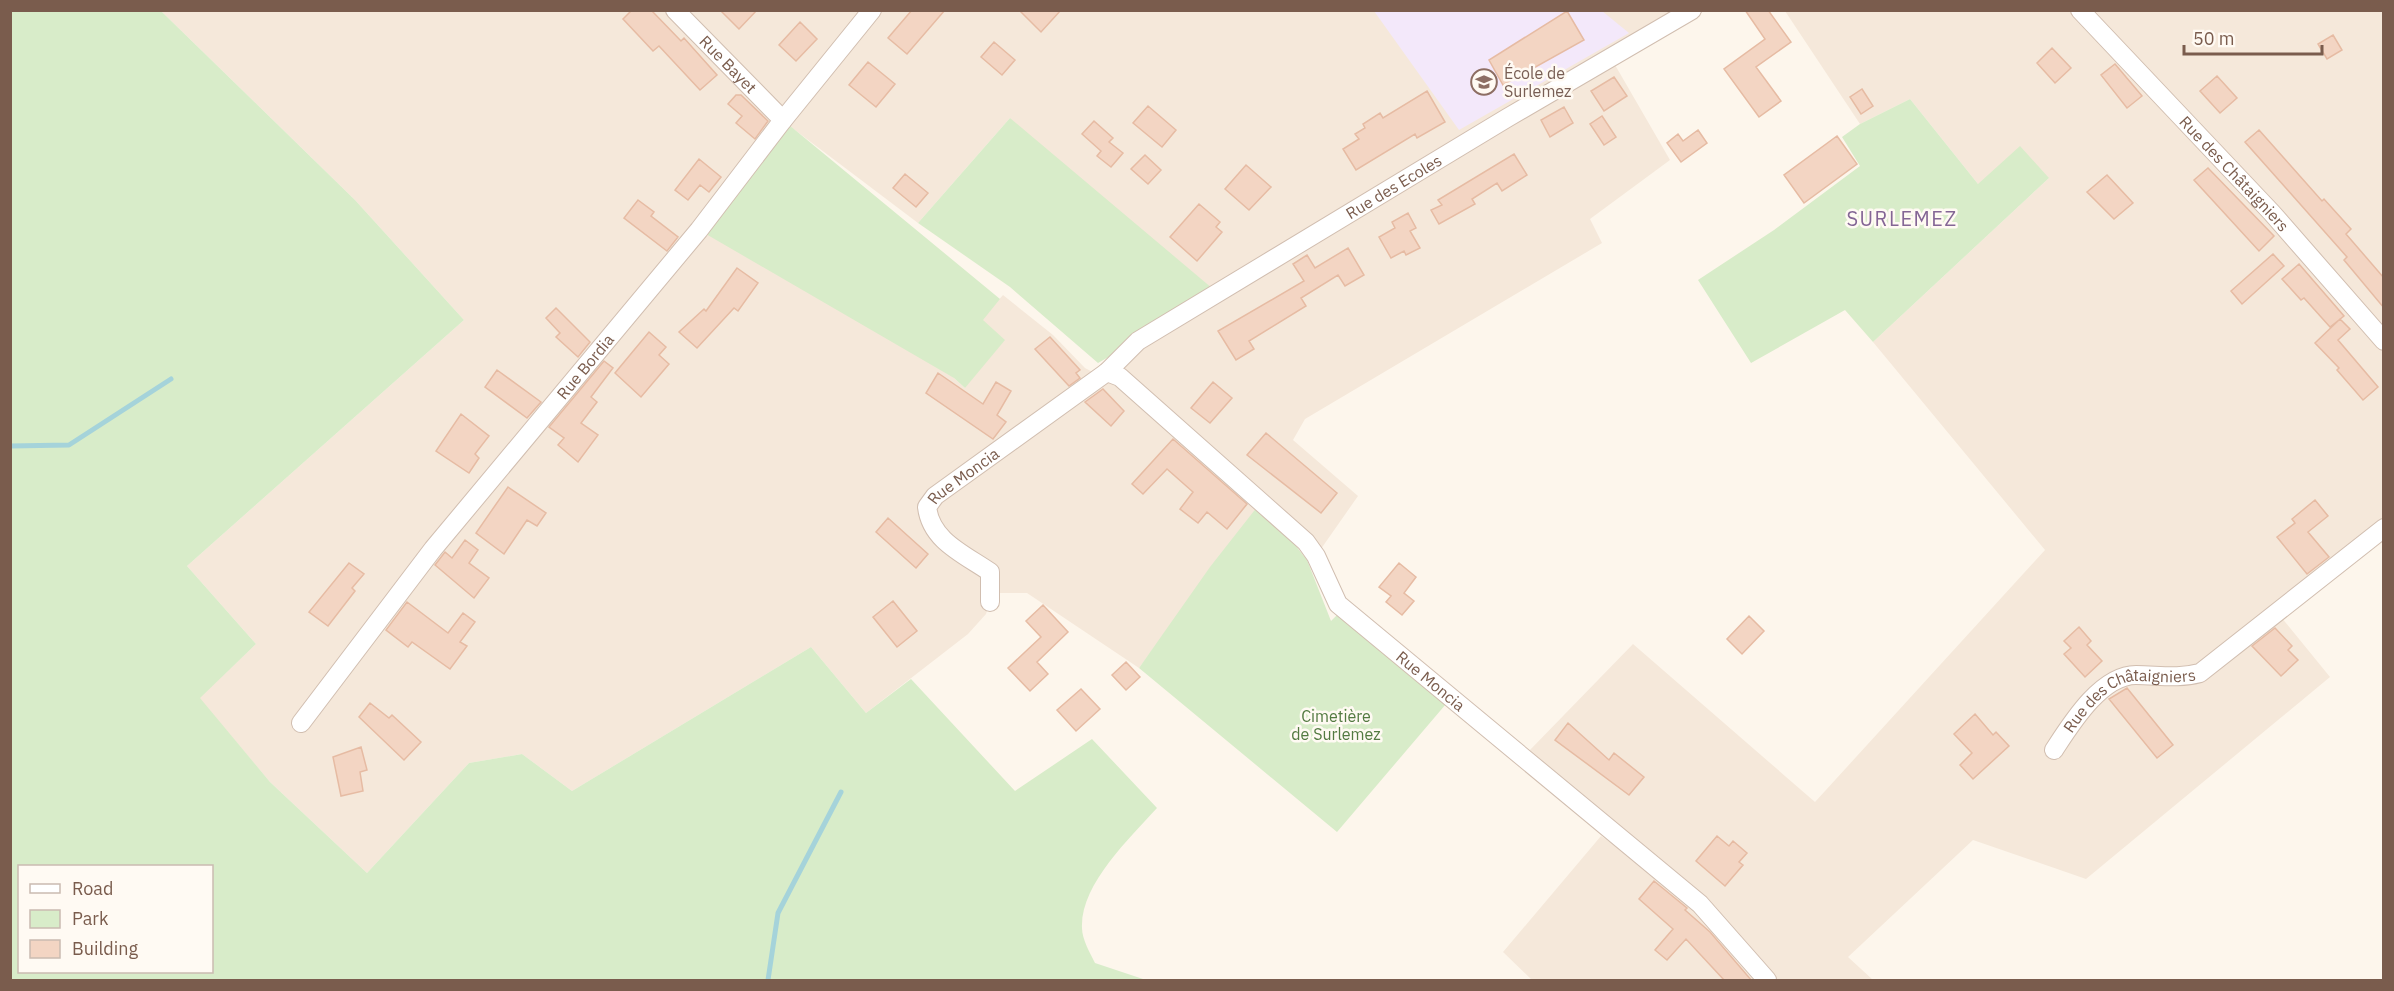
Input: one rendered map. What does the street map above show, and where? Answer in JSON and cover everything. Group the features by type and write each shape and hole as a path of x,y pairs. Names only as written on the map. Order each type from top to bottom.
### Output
{"street":[{"name":"Rue Bayet","path":"675,10 783,120"},
{"name":"Rue Bordia","path":"301,723 426,558 699,230 783,120 873,10"},
{"name":"Rue des Ecoles","path":"1105,373 1138,341 1276,261 1507,118 1692,10"},
{"name":"Rue des Châtaigniers","path":"2080,10 2272,213 2384,341"},
{"name":"Rue Moncia","path":"990,602 990,572 935,533 929,520 927,507 935,496 1105,373 1120,377 1289,525 1316,556 1338,604 1700,904 1767,981"},
{"name":"Rue des Châtaigniers","path":"2054,750 2080,711 2122,677 2185,677 2200,673 2384,528"}],"shaded area":[{"path":"161,11 1692,11 1611,58 1670,160 1590,219 1602,243 1305,419 1293,440 1358,496 1316,556 1261,502 1139,668 1027,593 997,593 990,602 986,614 968,634 866,713 811,647 572,791 522,754 469,763 367,873 270,782 199,698 256,644 187,566 464,320 355,200","holes":["1010,118 1138,341 1100,376 1085,368 1053,335 1003,295 982,319 965,388 954,378 783,121 918,223"]},
{"name":"École de Surlemez","path":"1374,11 1602,11 1629,33 1459,130"},
{"path":"1785,11 2383,11 2383,532 2281,617 2330,677 2086,879 1973,840 1848,957 1873,980 1532,980 1503,952 1601,836 1694,900 1529,751 1633,644 1815,802 2045,550 1873,342 2049,178 1978,184 1910,99 1860,124"}],"green space":[{"path":"10,11 161,11 355,200 464,320 187,566 256,644 200,698 270,782 367,873 469,763 522,754 572,791 811,647 866,713 911,679 1015,791 1092,739 1157,808 1120,848 1097,879 1084,912 1082,932 1095,963 1146,980 11,980"},
{"path":"1910,99 1978,184 2020,146 2049,178 1873,342 1845,310 1751,363 1698,280 1774,230 1860,166 1842,137 1860,124"},
{"path":"1010,118 1219,294 1098,363 1010,287 918,223"},
{"path":"783,120 1000,299 983,320 1005,340 965,388 954,378 699,230"},
{"name":"Cimetière de Surlemez","path":"1261,502 1307,560 1331,621 1338,614 1446,704 1337,832 1139,668 1210,567"}],"building":[{"path":"632,10 651,10 681,41 684,38 717,75 700,90 659,46 653,51 623,19"},
{"path":"720,10 757,10 739,29"},
{"path":"912,10 945,10 907,54 888,38"},
{"path":"1019,10 1061,10 1041,32"},
{"path":"1745,10 1768,10 1791,42 1756,67 1781,101 1759,117 1724,69 1765,39"},
{"path":"1567,11 1584,40 1503,85 1489,60"},
{"path":"800,22 817,39 796,61 779,45"},
{"path":"2333,35 2342,50 2327,59 2318,44"},
{"path":"994,42 1015,60 1002,75 981,57"},
{"path":"2052,48 2071,68 2055,83 2037,63"},
{"path":"868,62 895,84 876,107 849,85"},
{"path":"2115,64 2142,96 2127,108 2101,75"},
{"path":"2217,76 2237,98 2220,113 2200,91"},
{"path":"1614,77 1627,96 1604,111 1591,91"},
{"path":"1862,89 1873,106 1861,114 1850,97"},
{"path":"1427,91 1445,122 1417,138 1415,134 1356,170 1343,149 1359,139 1355,134 1365,128 1363,124 1380,113 1383,118"},
{"path":"736,95 741,95 768,121 755,139 736,123 742,116 728,104"},
{"path":"1148,106 1176,130 1162,147 1133,123"},
{"path":"1564,107 1573,123 1550,137 1541,120"},
{"path":"1602,116 1616,137 1604,145 1590,124"},
{"path":"1094,121 1113,138 1109,142 1123,153 1111,167 1097,156 1101,151 1082,134"},
{"path":"1698,130 1707,143 1681,162 1667,143 1678,134 1683,141"},
{"path":"2259,130 2322,201 2324,199 2351,229 2346,234 2384,278 2384,308 2344,260 2347,257 2245,142"},
{"path":"1837,136 1857,164 1804,203 1784,175"},
{"path":"1514,154 1527,175 1502,191 1497,183 1472,199 1475,204 1439,224 1431,210 1442,205 1438,200"},
{"path":"1145,155 1161,170 1148,184 1131,169"},
{"path":"699,159 721,177 709,192 700,185 688,200 675,190"},
{"path":"1246,165 1271,187 1249,210 1225,189"},
{"path":"2208,168 2274,236 2259,251 2194,180"},
{"path":"905,174 928,193 916,207 893,188"},
{"path":"2107,175 2133,203 2114,219 2087,192"},
{"path":"638,200 654,212 651,216 678,237 667,251 624,218"},
{"path":"1199,204 1220,222 1216,227 1222,232 1197,261 1170,237"},
{"path":"1408,213 1416,228 1410,231 1420,248 1406,255 1404,251 1391,258 1379,237 1395,228 1392,222"},
{"path":"1348,248 1364,275 1345,286 1338,275 1301,298 1306,306 1249,341 1254,349 1236,360 1218,331 1304,281 1293,264 1307,255 1315,268"},
{"path":"2273,254 2284,266 2242,304 2231,291"},
{"path":"2299,264 2344,316 2330,327 2304,298 2301,300 2282,279"},
{"path":"737,268 758,283 738,311 734,308 697,348 679,332 704,309 706,311"},
{"path":"556,308 590,342 578,357 556,337 560,333 546,318"},
{"path":"2340,319 2350,329 2338,340 2378,387 2363,400 2337,370 2339,368 2315,343"},
{"path":"649,332 666,347 659,355 669,364 641,397 615,373"},
{"path":"1050,337 1080,370 1076,373 1080,378 1069,386 1035,349"},
{"path":"604,361 613,368 591,397 597,402 581,423 598,435 578,462 558,445 564,438 549,427"},
{"path":"497,370 541,402 527,418 485,387"},
{"path":"938,373 983,404 996,382 1011,391 997,415 1006,422 993,439 926,393"},
{"path":"1213,382 1232,398 1210,423 1191,408"},
{"path":"1103,389 1124,411 1111,426 1085,402"},
{"path":"461,414 489,436 475,454 479,458 469,473 436,451"},
{"path":"1266,433 1337,493 1321,513 1247,455"},
{"path":"1173,439 1247,504 1227,529 1207,512 1198,523 1180,509 1193,492 1167,469 1143,494 1132,484"},
{"path":"508,487 546,513 537,526 527,520 504,554 476,533"},
{"path":"2315,500 2328,516 2308,532 2329,557 2307,574 2277,537 2295,523 2292,519"},
{"path":"888,518 928,554 916,568 876,532"},
{"path":"465,540 478,550 469,563 489,578 474,598 435,565 445,552 452,558"},
{"path":"349,563 364,574 352,588 355,591 328,626 309,612"},
{"path":"1399,563 1416,577 1404,593 1414,601 1402,615 1386,602 1391,596 1379,587"},
{"path":"893,601 917,631 897,647 873,617"},
{"path":"407,602 448,633 463,613 475,622 460,642 467,646 450,669 412,642 408,647 386,630"},
{"path":"1043,605 1068,632 1037,662 1048,674 1030,691 1008,668 1041,637 1026,621"},
{"path":"1749,616 1764,631 1742,654 1727,639"},
{"path":"2079,627 2091,641 2087,645 2102,661 2085,677 2064,654 2071,648 2064,641"},
{"path":"2275,628 2292,646 2288,650 2298,660 2281,676 2252,646"},
{"path":"1126,662 1140,677 1126,690 1112,675"},
{"path":"2127,688 2173,745 2157,758 2109,699"},
{"path":"1081,689 1100,709 1076,731 1057,710"},
{"path":"370,703 389,718 392,715 421,742 404,760 359,717"},
{"path":"1975,714 1993,735 1996,732 2009,746 1973,779 1960,765 1972,753 1954,734"},
{"path":"1568,723 1609,760 1614,753 1644,777 1629,795 1555,740"},
{"path":"361,747 367,770 360,772 363,791 341,796 333,757"},
{"path":"1717,836 1729,846 1733,841 1747,853 1739,862 1743,865 1725,886 1696,861"},
{"path":"1654,881 1687,908 1685,910 1710,932 1752,981 1725,981 1686,939 1667,960 1655,950 1673,929 1639,899"}],"waterway":[{"path":"10,446 69,445 171,379"},
{"path":"768,980 778,913 841,792"}],"place":[{"name":"École de Surlemez","path":"1484,82"}],"district":[{"name":"SURLEMEZ","path":"1902,218"}]}
